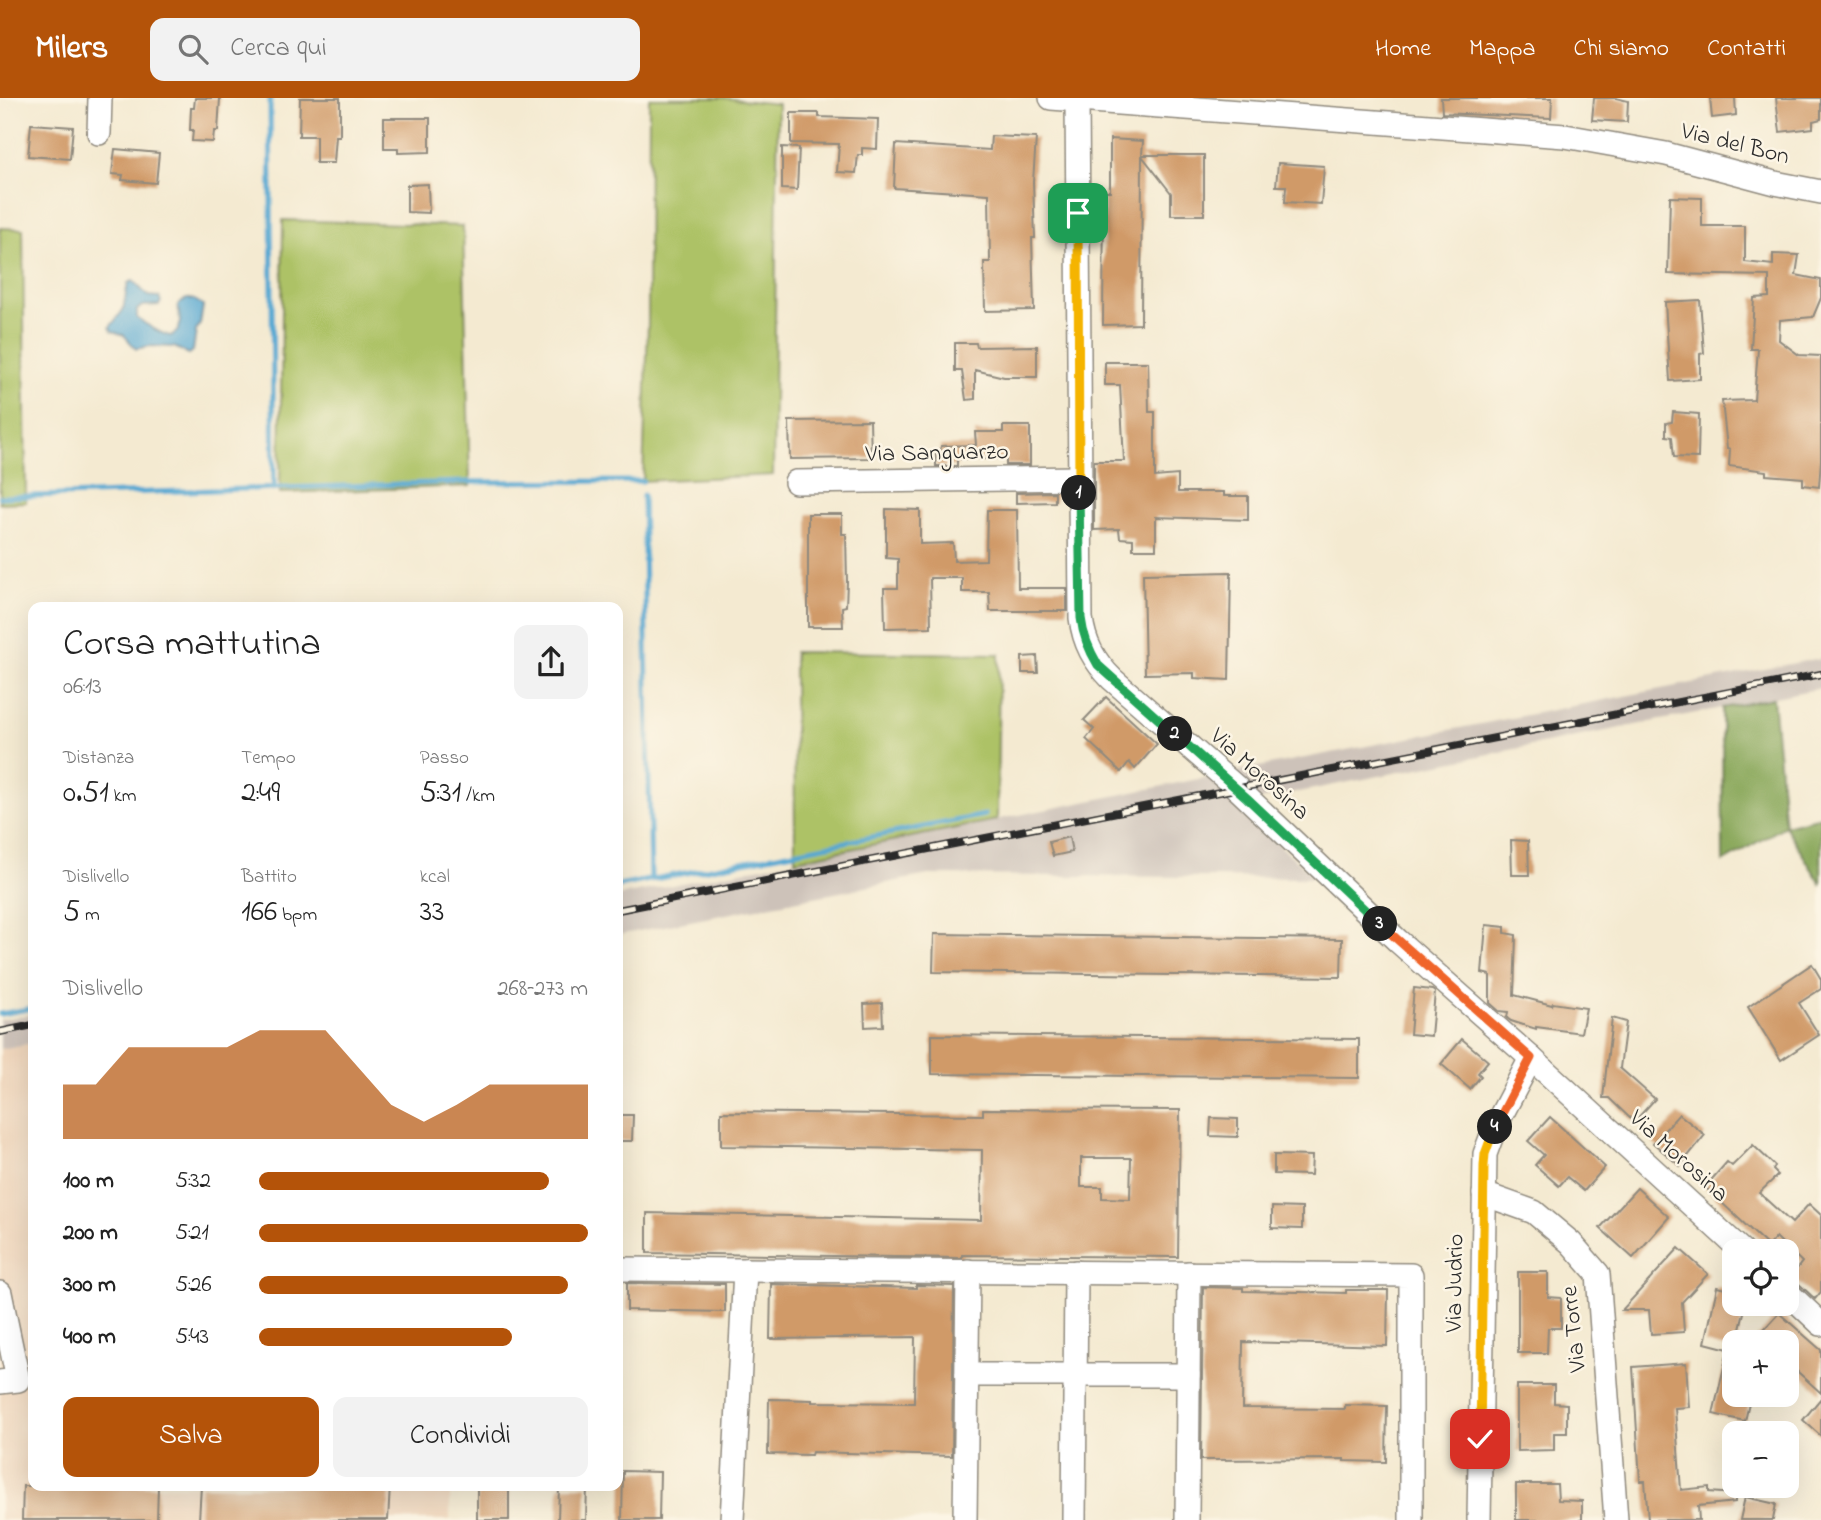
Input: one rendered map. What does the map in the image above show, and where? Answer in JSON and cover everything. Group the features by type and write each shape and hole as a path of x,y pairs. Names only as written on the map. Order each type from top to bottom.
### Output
{"street":[{"path":"99,133 100,98"},
{"name":"Via del Bon","path":"1051,98 1565,136 1666,154 1775,183 1821,192"},
{"name":"Via Morosina","path":"1077,100 1081,618 1083,633 1098,665 1242,793 1398,940 1729,1239"},
{"name":"Via Sanguarzo","path":"796,482 1079,478"},
{"name":"Via Judrio","path":"1479,1520 1485,1154 1489,1140 1531,1058"},
{"name":"Via Torre","path":"1483,1194 1534,1212 1571,1243 1598,1274 1616,1520"},
{"path":"623,1269 1411,1275 1411,1520"},
{"path":"732,1520 745,1270"},
{"path":"965,1520 968,1271"},
{"path":"1074,1520 1076,1272"},
{"path":"1187,1520 1189,1273"},
{"path":"0,1293 18,1380 0,1382"},
{"path":"1799,1302 1819,1319"},
{"path":"967,1375 1188,1375"}],"shaded area":[{"path":"1821,658 1821,688 1234,805 1316,878 928,875 623,934 623,895 1248,769"},
{"path":"28,1015 28,1044 0,1049 0,1020"},
{"path":"28,1044 28,1491 450,1491 450,1520 0,1520 0,1049"}],"green space":[{"path":"649,98 723,98 778,104 773,475 643,481 648,323"},
{"path":"283,220 463,226 470,486 280,493"},
{"path":"0,228 23,229 26,502 0,503"},
{"path":"794,652 999,654 997,820 795,860"},
{"path":"1773,698 1785,826 1723,862 1722,708"},
{"path":"1821,817 1821,884 1785,826"}],"water":[{"path":"133,281 148,296 159,297 161,302 159,305 142,306 137,310 137,318 168,335 171,336 180,327 178,306 184,300 197,301 203,306 193,351 189,354 174,347 149,346 136,349 124,335 112,331 110,327 123,310 128,283"}],"building":[{"path":"195,98 220,98 218,131 214,131 213,142 192,141 191,108 194,108"},
{"path":"300,98 340,98 340,136 336,136 334,163 316,163 316,136 299,136"},
{"path":"1441,98 1552,98 1551,118 1442,113"},
{"path":"1594,98 1628,101 1627,122 1592,120"},
{"path":"1710,98 1735,98 1736,115 1712,118"},
{"path":"1776,98 1821,98 1821,119 1813,121 1813,128 1780,132"},
{"path":"791,113 878,119 877,149 862,148 862,155 858,155 856,173 837,172 839,144 791,143"},
{"path":"384,118 430,118 430,152 398,153 398,148 384,148"},
{"path":"31,124 73,127 70,159 28,156"},
{"path":"991,136 1036,138 1033,182 1035,238 1032,238 1034,310 985,311 984,262 990,262 989,194 894,188 896,144 990,150"},
{"path":"1110,139 1143,141 1142,155 1204,155 1204,215 1171,215 1171,193 1142,156 1141,324 1103,325 1104,191 1110,191"},
{"path":"782,147 799,148 797,190 782,189"},
{"path":"115,149 159,153 156,183 122,180 123,175 112,174"},
{"path":"1278,163 1324,166 1321,204 1285,202 1286,186 1276,186"},
{"path":"428,184 429,213 407,212 407,185"},
{"path":"1670,197 1702,198 1702,226 1745,226 1745,262 1773,265 1773,254 1799,255 1796,275 1821,280 1821,298 1813,317 1780,320 1779,340 1799,355 1821,356 1819,487 1803,485 1803,478 1766,475 1766,471 1729,466 1730,449 1727,448 1722,401 1754,400 1758,349 1751,349 1754,298 1769,297 1769,276 1668,274"},
{"path":"1700,300 1704,353 1700,354 1700,379 1670,381 1665,302"},
{"path":"955,343 976,343 977,347 1037,346 1037,377 1004,377 975,370 975,399 966,400 962,371 955,371"},
{"path":"1105,362 1148,362 1149,412 1155,412 1155,477 1178,475 1178,492 1224,492 1224,496 1248,496 1248,520 1156,517 1156,549 1133,549 1133,539 1120,538 1119,529 1094,530 1094,461 1124,461 1120,385 1105,385"},
{"path":"1673,412 1699,414 1698,458 1674,457 1672,437 1666,436 1666,423 1672,422"},
{"path":"870,420 871,458 790,459 789,421"},
{"path":"1003,426 1030,426 1030,465 1006,465 1006,459 957,459 957,466 936,466 936,453 940,452 941,446 976,445 975,432 1003,432"},
{"path":"1055,492 1055,502 1016,503 1016,493"},
{"path":"886,509 920,510 920,544 953,543 954,561 986,560 987,510 1017,510 1018,588 1067,588 1067,611 990,611 989,592 962,592 962,578 930,578 931,627 885,628 884,588 898,588 898,559 886,558"},
{"path":"808,514 842,514 842,534 846,534 847,582 846,606 842,607 843,627 808,627"},
{"path":"1231,572 1229,680 1194,678 1194,673 1145,674 1143,574"},
{"path":"1037,656 1038,673 1022,673 1022,657"},
{"path":"1106,697 1157,744 1135,769 1129,762 1121,772 1086,739 1094,729 1084,720"},
{"path":"1069,837 1072,852 1053,856 1049,842"},
{"path":"1511,840 1528,841 1529,875 1512,875"},
{"path":"1486,925 1505,927 1505,933 1516,935 1514,995 1552,1005 1586,1008 1581,1033 1536,1029 1511,1021 1507,1018 1508,1012 1499,1011 1490,1003 1490,975 1482,973"},
{"path":"934,934 1342,939 1341,977 933,972"},
{"path":"1812,964 1821,979 1821,989 1799,1003 1819,1035 1781,1060 1748,1007"},
{"path":"1414,988 1435,992 1431,1036 1410,1034"},
{"path":"882,1003 883,1026 865,1027 864,1004"},
{"path":"1612,1018 1626,1022 1620,1068 1655,1099 1634,1122 1609,1098 1603,1098"},
{"path":"932,1035 1359,1039 1359,1078 932,1074"},
{"path":"1462,1039 1488,1061 1478,1073 1481,1076 1470,1089 1441,1064"},
{"path":"983,1109 1180,1110 1178,1257 962,1255 962,1258 647,1253 647,1213 981,1220 982,1150 721,1146 721,1112 983,1115","holes":["1081,1158 1131,1158 1130,1199 1102,1198 1102,1187 1081,1187"]},
{"path":"1679,1114 1705,1135 1680,1166 1653,1143"},
{"path":"623,1115 633,1115 632,1141 623,1141"},
{"path":"1550,1117 1605,1167 1584,1191 1567,1177 1559,1186 1535,1165 1544,1155 1528,1141"},
{"path":"1211,1118 1238,1119 1238,1137 1210,1136"},
{"path":"1753,1145 1775,1166 1773,1170 1778,1175 1759,1193 1792,1223 1809,1204 1821,1215 1821,1292 1815,1299 1799,1284 1799,1266 1802,1262 1799,1259 1799,1239 1761,1239 1705,1187 1727,1162 1732,1166"},
{"path":"1274,1155 1312,1156 1311,1175 1274,1174"},
{"path":"1637,1188 1669,1217 1633,1258 1600,1228"},
{"path":"1272,1207 1302,1208 1302,1229 1272,1228"},
{"path":"1679,1248 1708,1274 1682,1302 1684,1332 1651,1334 1649,1310 1622,1310"},
{"path":"1518,1272 1548,1272 1548,1297 1561,1298 1561,1328 1548,1328 1547,1353 1518,1353"},
{"path":"627,1283 725,1284 725,1312 627,1310"},
{"path":"771,1284 916,1288 916,1285 954,1286 952,1456 812,1452 811,1455 768,1454 769,1399 914,1403 915,1337 770,1339"},
{"path":"1203,1287 1243,1288 1243,1291 1346,1293 1346,1290 1388,1290 1387,1346 1243,1342 1242,1408 1345,1409 1345,1405 1387,1406 1386,1462 1344,1459 1201,1460"},
{"path":"1717,1287 1722,1288 1722,1316 1743,1316 1740,1330 1722,1330 1722,1347 1705,1343"},
{"path":"1776,1316 1782,1316 1798,1330 1763,1330"},
{"path":"1799,1331 1821,1350 1821,1393 1799,1373"},
{"path":"1686,1363 1689,1407 1675,1408 1681,1490 1709,1487 1709,1492 1722,1493 1722,1498 1735,1498 1735,1502 1698,1506 1699,1520 1648,1520 1645,1481 1640,1481 1633,1367"},
{"path":"1722,1376 1722,1407 1748,1407 1745,1421 1713,1414"},
{"path":"1517,1385 1554,1385 1554,1403 1567,1404 1567,1433 1554,1433 1554,1450 1517,1451"},
{"path":"1821,1398 1821,1436 1803,1420"},
{"path":"623,1471 660,1472 659,1520 622,1520"},
{"path":"1516,1484 1557,1484 1558,1500 1582,1501 1582,1520 1516,1520"},
{"path":"23,1486 28,1486 28,1491 158,1491 157,1520 22,1520"},
{"path":"201,1491 390,1491 388,1520 199,1520"},
{"path":"477,1491 509,1491 509,1520 477,1520"},
{"path":"559,1491 587,1491 586,1520 558,1520"},
{"path":"1745,1498 1776,1504 1773,1520 1740,1520"}],"waterway":[{"path":"270,98 274,489"},
{"path":"0,497 464,482 643,481"},
{"path":"643,495 651,879"},
{"path":"623,885 985,815"},
{"path":"0,1014 28,1009"}],"railway":[{"path":"623,909 1821,674"},
{"path":"0,1032 28,1026"}],"route":[{"path":"1078,213 1081,618 1083,633 1098,665 1237,788 1398,940 1531,1058 1504,1108 1485,1154 1480,1439"}]}
